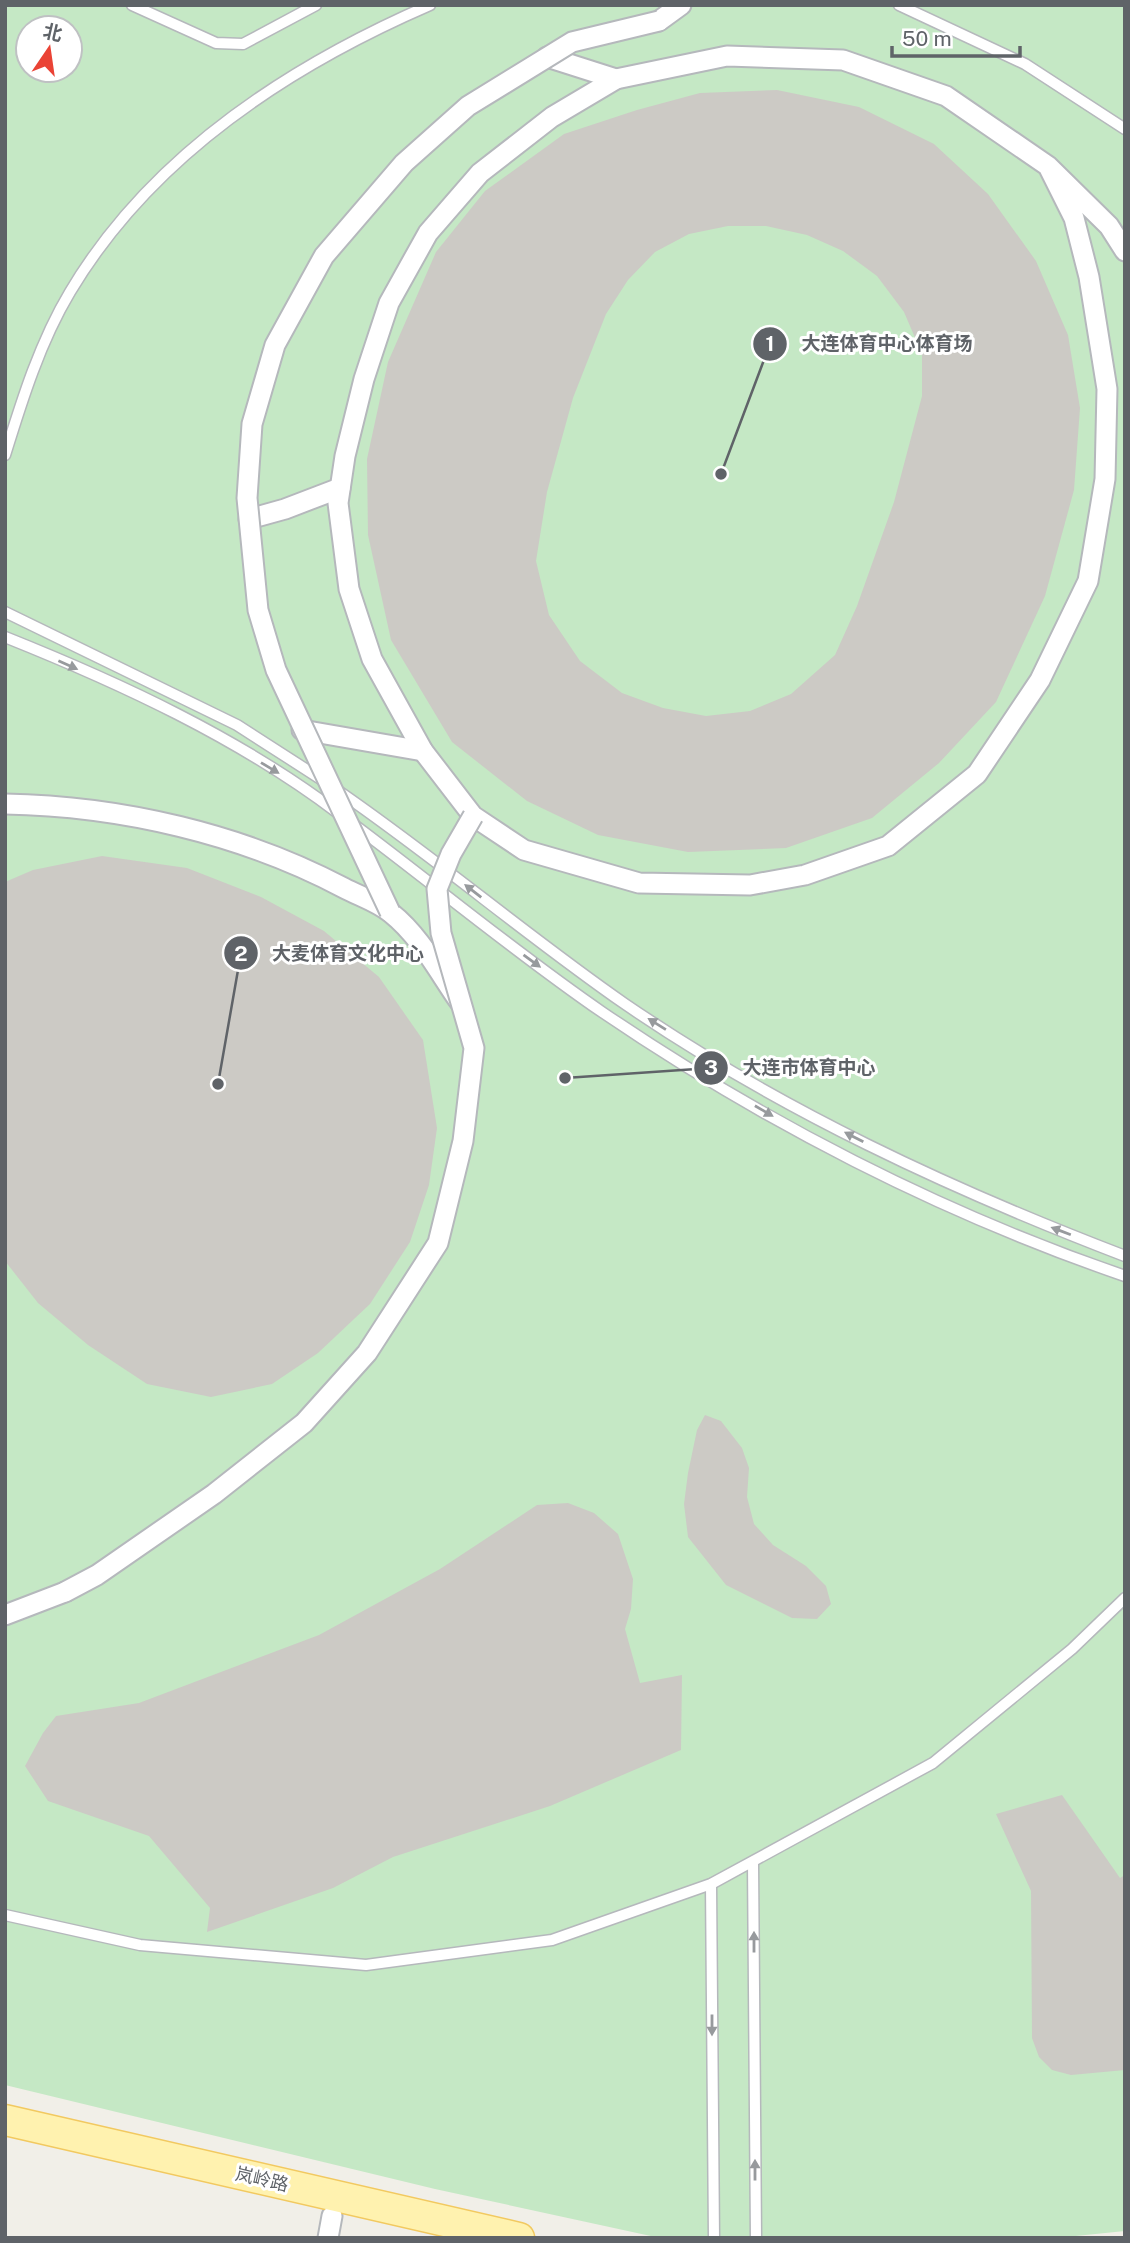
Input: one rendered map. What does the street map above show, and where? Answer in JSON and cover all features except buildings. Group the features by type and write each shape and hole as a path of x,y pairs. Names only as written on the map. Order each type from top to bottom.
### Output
{"main road":[{"name":"岚岭路","path":"5,2120 519,2238"},
{"name":"岚岭路","path":"5,2140 330,2227 426,2238"}],"street":[{"path":"390,912 302,730 276,670 258,610 247,498 252,424 275,345 324,256 404,163 468,106 572,43 659,21 681,5"},
{"path":"1048,166 1074,218 1088,277 1107,389 1105,480 1088,581 1040,680 976,774 888,846 805,875 750,885 639,883 524,850 473,816 423,751 372,659 349,589 338,503 364,379 388,303 428,233 480,173 552,117 616,79 727,56 843,60 946,96 1048,166 1109,226 1125,251"},
{"path":"547,57 616,79"},
{"path":"249,519 285,509 340,488"},
{"path":"302,730 423,751"},
{"path":"5,804 107,814 212,833 304,866 390,912 419,942 459,1002"},
{"path":"5,1615 65,1592 97,1575 214,1494 304,1423 367,1353 438,1243 463,1140 474,1048 441,933 437,889 451,854 473,816"}],"lane":[{"path":"132,5 216,43 243,44 316,5"},
{"path":"5,455 26,385 69,293 131,205 202,138 304,68 430,5"},
{"path":"899,5 1026,64 1125,129"},
{"path":"5,612 237,725 382,821 557,956 628,1006 799,1110 977,1197 1125,1256"},
{"path":"5,637 225,740 310,792 603,1012 790,1126 966,1213 1125,1276"},
{"path":"5,1915 141,1945 366,1965 552,1940 711,1884 933,1763 1072,1649 1125,1598"},
{"path":"753,1863 756,2238"},
{"path":"711,1884 714,2238"}],"green space":[{"path":"5,5 1125,5 1125,2231 1056,2238 660,2238 435,2189 5,2085"}],"place":[{"name":"大连体育中心体育场","path":"721,474"},
{"name":"大连市体育中心","path":"565,1078"},
{"name":"大麦体育文化中心","path":"218,1084"}]}
